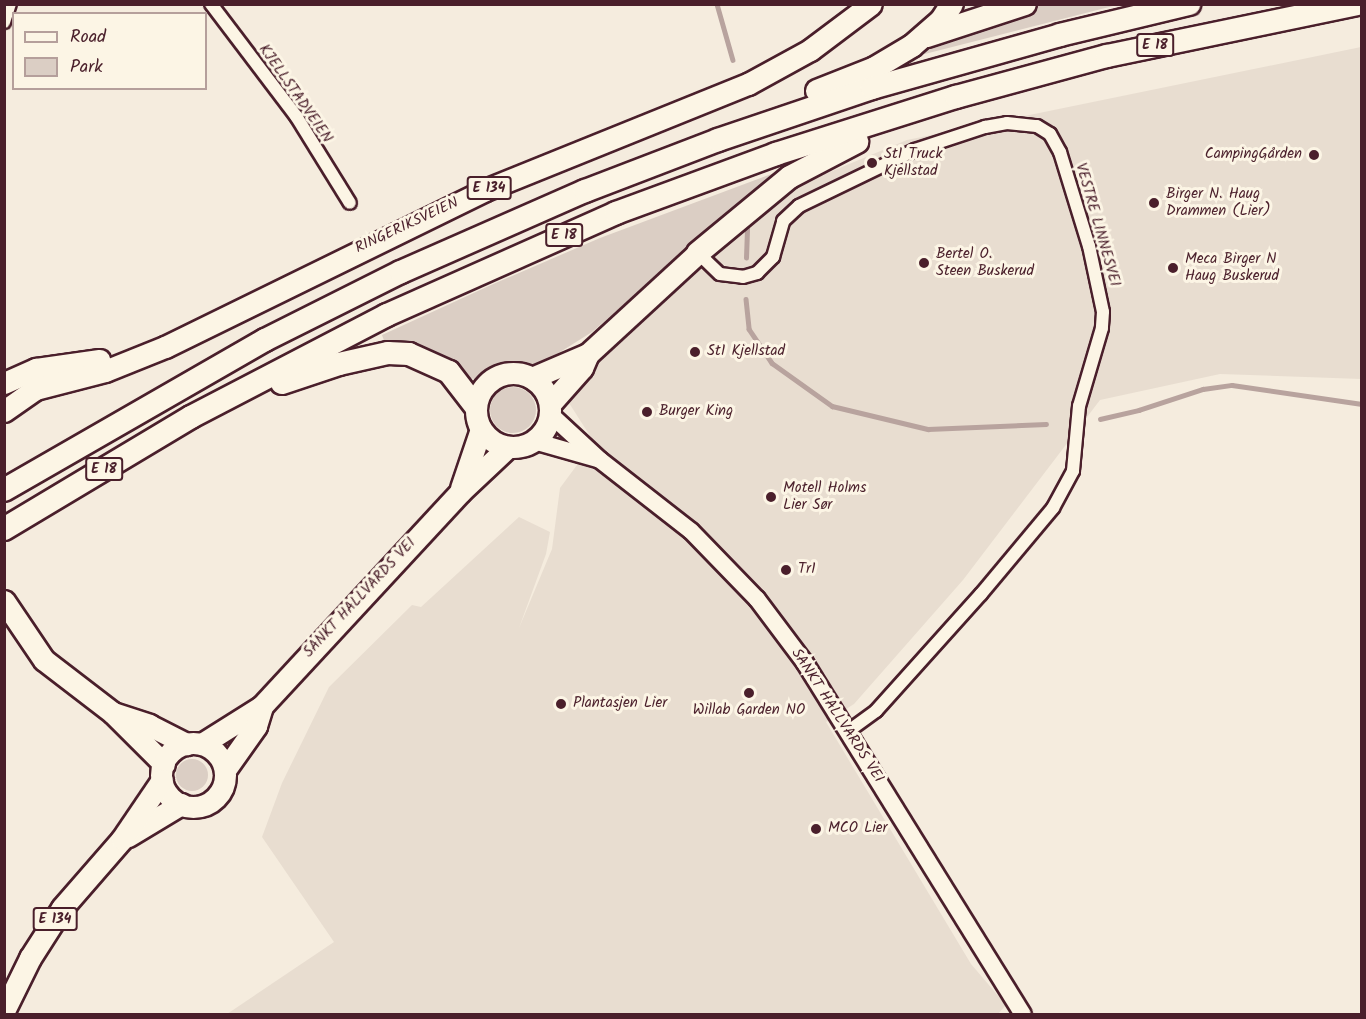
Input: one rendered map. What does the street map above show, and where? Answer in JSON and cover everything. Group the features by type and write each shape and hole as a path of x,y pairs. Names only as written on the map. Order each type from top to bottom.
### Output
{"highway":[{"name":"RINGERIKSVEIEN","path":"5,404 35,389 105,371 127,360 165,347 484,190 748,84 810,50 854,11 871,4"},
{"name":"E 18","path":"925,37 952,4"},
{"name":"E 18","path":"718,140 761,110 875,68 925,37 1026,4"},
{"name":"E 18","path":"6,489 244,351 401,272 585,191 718,140 983,56 1189,4"},
{"name":"E 18","path":"10,526 191,417 387,315 516,255 699,182 956,96 1160,44 1357,4"},
{"name":"E 18","path":"476,407 481,391 492,380 508,374 532,378 588,354 753,204 805,166 857,142 924,120 956,96"},
{"name":"E 18","path":"191,417 225,412 281,384 339,364 397,353 437,364 458,382 476,407 481,429"},
{"name":"E 18","path":"534,441 544,432 550,409 582,368 588,354"},
{"name":"RINGERIKSVEIEN","path":"4,383 36,369 127,360"},
{"path":"532,378 544,389 550,409"},
{"path":"481,429 495,443 508,447 534,441"},
{"name":"SANKT HALLVARDS VEI","path":"460,492 481,429"},
{"name":"SANKT HALLVARDS VEI","path":"194,744 262,706 460,492 508,447"},
{"path":"4,601 44,660 113,713 163,772 169,794 181,804"},
{"name":"SANKT HALLVARDS VEI","path":"225,770 256,726 262,706"},
{"path":"113,713 149,725 217,754 225,770"},
{"name":"E 134","path":"4,1011 30,958 62,908 122,839 163,772 172,751 194,744"},
{"name":"E 134","path":"122,839 181,804 201,806 213,800 222,789 225,770"}],"main road":[{"name":"SANKT HALLVARDS VEI","path":"550,409 600,460 668,509 732,570 799,655 1023,1014"},
{"name":"SANKT HALLVARDS VEI","path":"534,441 600,460"}],"street":[{"path":"4,22 10,4"},
{"name":"KJELLSTADVEIEN","path":"211,4 296,116 350,203"},
{"name":"VESTRE LINNESVEI","path":"698,253 720,274 743,277 757,273 769,263 787,215 820,194 915,150 985,127 1007,123 1037,126 1050,134 1060,152 1095,267 1103,312 1102,328 1079,406 1073,471 1065,489 1036,530 892,694 848,731"}],"shaded area":[{"path":"1361,47 1361,379 1220,374 1100,400 963,580 854,704 826,722 971,964 1006,1005 998,1014 227,1014 334,942 262,837 282,783 329,687 412,605 421,607 519,517 550,532 546,554 519,628 552,549 560,488 594,442 569,403 601,357 789,189 907,140"}],"green space":[{"path":"1040,5 1117,5 909,58 934,40"},
{"path":"777,172 592,332 541,364 504,364 476,379 468,378 451,362 386,346 382,335 491,285 600,238"},
{"path":"513,387 529,394 536,410 529,426 513,433 497,426 490,410 497,394"},
{"path":"192,759 204,763 208,775 204,787 192,791 180,787 176,775 180,763"}],"waterway":[{"path":"717,4 733,60"},
{"path":"746,258 747,228"},
{"path":"746,299 749,329 772,363 832,406 928,429 1046,424"},
{"path":"1100,419 1139,410 1203,389 1232,385 1362,404"}],"place":[{"name":"CampingGården","path":"1314,155"},
{"name":"St1 Truck Kjellstad","path":"872,163"},
{"name":"Birger N. Haug Drammen (Lier)","path":"1154,203"},
{"name":"Bertel O. Steen Buskerud","path":"924,263"},
{"name":"Meca Birger N Haug Buskerud","path":"1173,268"},
{"name":"St1 Kjellstad","path":"695,352"},
{"name":"Burger King","path":"647,412"},
{"name":"Motell Holms Lier Sør","path":"771,497"},
{"name":"Tr1","path":"786,570"},
{"name":"Willab Garden NO","path":"749,693"},
{"name":"Plantasjen Lier","path":"561,704"},
{"name":"MCO Lier","path":"816,829"}]}
